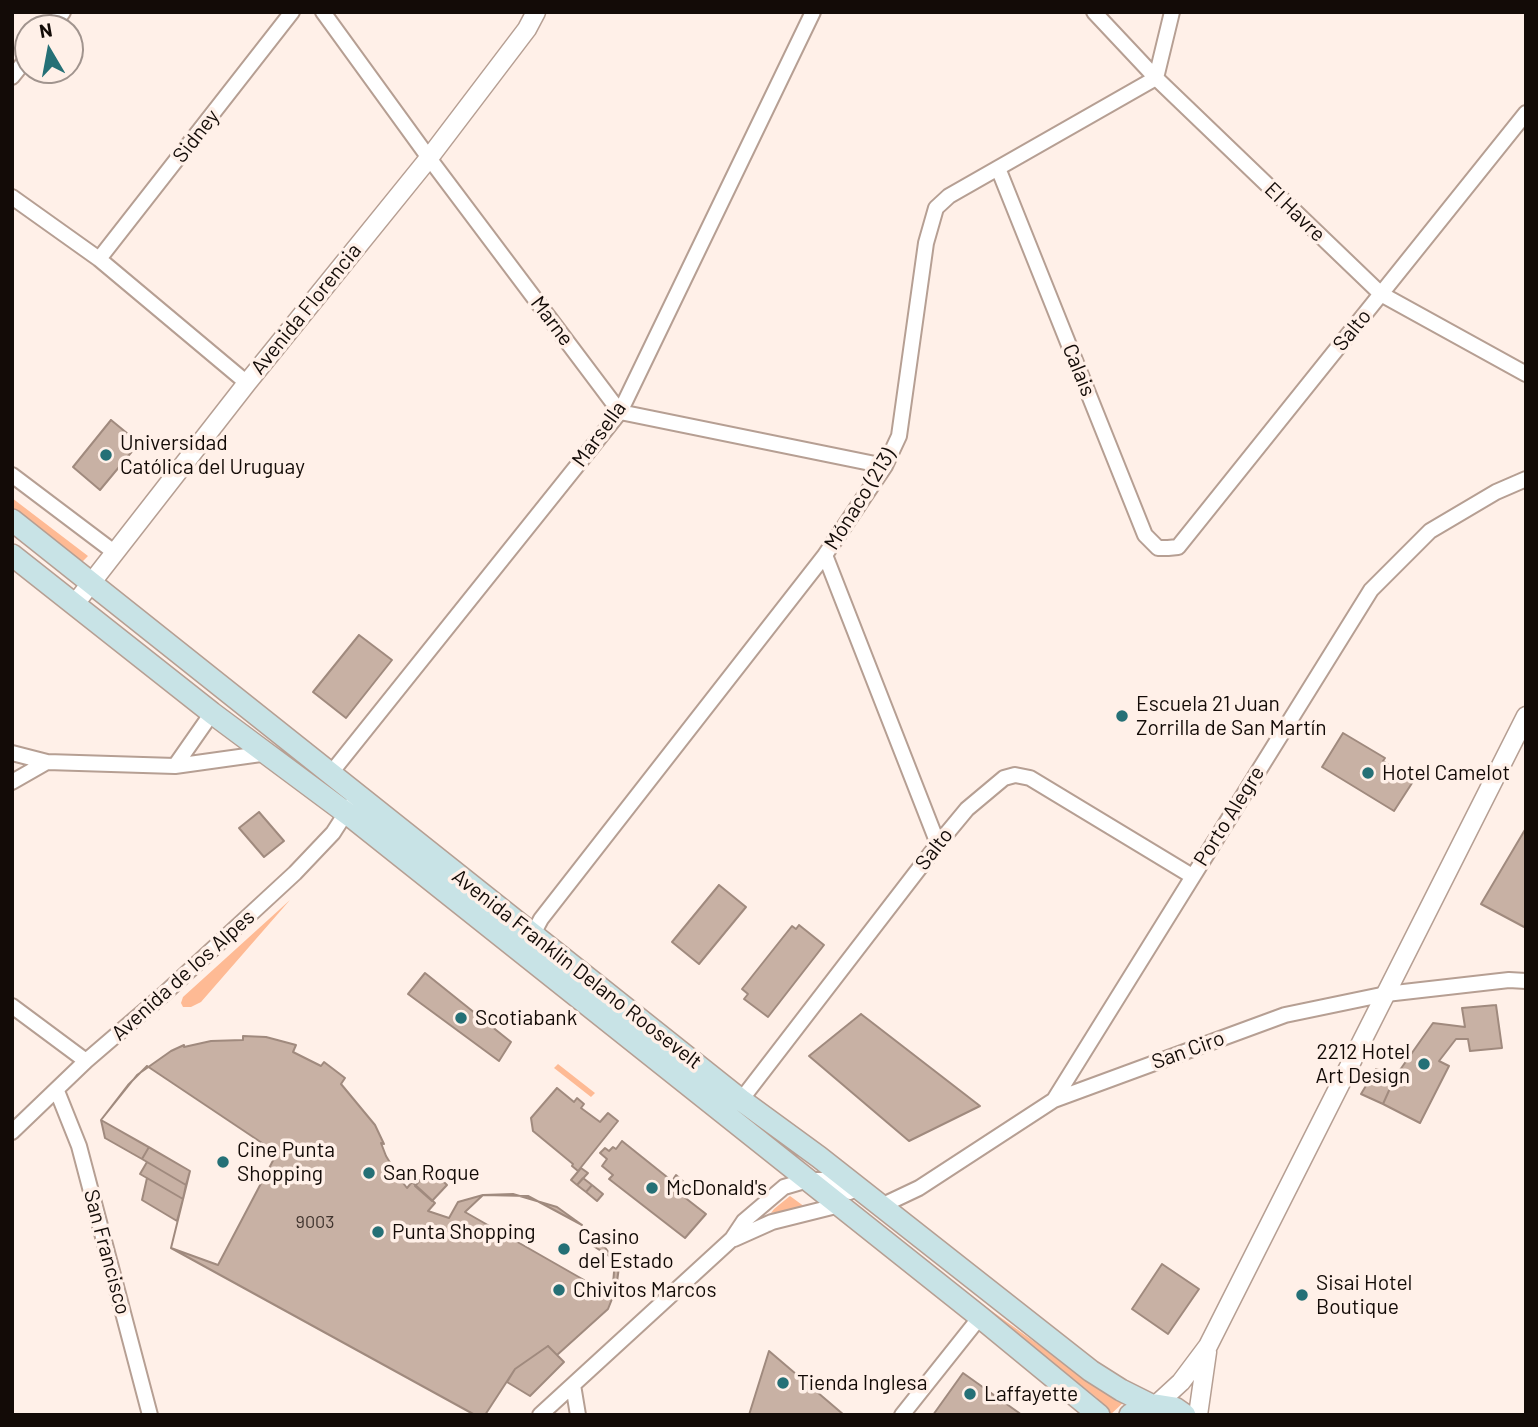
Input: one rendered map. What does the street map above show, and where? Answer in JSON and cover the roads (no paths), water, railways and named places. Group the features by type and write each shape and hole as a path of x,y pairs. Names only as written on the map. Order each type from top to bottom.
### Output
{"main road":[{"name":"Avenida Franklin Delano Roosevelt","path":"12,520 331,773 351,804 1099,1415"},
{"name":"Avenida Franklin Delano Roosevelt","path":"12,555 212,713 268,753 351,804 533,934 741,1100 1091,1371 1121,1390 1153,1405 1175,1408 1185,1415"},
{"path":"1130,1415 1153,1405"}],"street":[{"name":"Sidney","path":"99,260 292,12"},
{"name":"Marne","path":"323,12 620,412"},
{"name":"Avenida Florencia","path":"74,605 247,383 429,158 527,29 536,12"},
{"name":"Marsella","path":"331,773 620,412 813,12"},
{"name":"El Havre","path":"1094,12 1156,78 1381,294 1526,374"},
{"path":"1156,78 1172,12"},
{"name":"Mónaco (213)","path":"533,934 541,919 825,555 885,466 899,436 926,243 936,208 949,196 1156,78"},
{"name":"Salto","path":"1178,547 1526,113"},
{"name":"Calais","path":"998,168 1145,535 1158,548 1178,547"},
{"path":"12,197 99,260 247,383"},
{"path":"620,412 885,466"},
{"path":"12,475 114,552"},
{"name":"Porto Alegre","path":"1054,1100 1371,590 1430,531 1496,492 1526,479"},
{"path":"825,555 937,844"},
{"path":"175,766 212,713"},
{"path":"1153,1405 1181,1382 1208,1346 1526,716"},
{"path":"12,753 47,762 175,766 268,753"},
{"path":"12,782 47,762"},
{"name":"Salto","path":"741,1100 937,844 967,808 1004,778 1015,775 1030,778 1192,876"},
{"name":"Avenida de los Alpes","path":"12,1132 86,1061 164,994 295,873 333,833 351,804"},
{"name":"San Ciro","path":"881,1206 919,1188 1054,1100 1285,1015 1386,994 1526,981"},
{"path":"12,1006 86,1061"},
{"name":"San Francisco","path":"57,1091 79,1146 150,1415"},
{"path":"540,1415 732,1240 744,1222 784,1187 808,1180 836,1182 882,1217 903,1223"},
{"path":"732,1240 772,1222 840,1205"},
{"path":"902,1415 980,1317"},
{"path":"1198,1415 1201,1379 1208,1346"},
{"path":"573,1385 578,1415"}],"place":[{"name":"Universidad Católica del Uruguay","path":"106,455"},
{"name":"Escuela 21 Juan Zorrilla de San Martín","path":"1122,716"},
{"name":"Hotel Camelot","path":"1368,773"},
{"name":"Scotiabank","path":"461,1018"},
{"name":"2212 Hotel Art Design","path":"1424,1064"},
{"name":"Cine Punta Shopping","path":"223,1162"},
{"name":"San Roque","path":"369,1173"},
{"name":"McDonald's","path":"652,1188"},
{"name":"Punta Shopping","path":"378,1232"},
{"name":"Casino del Estado","path":"564,1249"},
{"name":"Chivitos Marcos","path":"559,1290"},
{"name":"Sisai Hotel Boutique","path":"1302,1295"},
{"name":"Tienda Inglesa","path":"783,1383"},
{"name":"Laffayette","path":"970,1394"}]}
